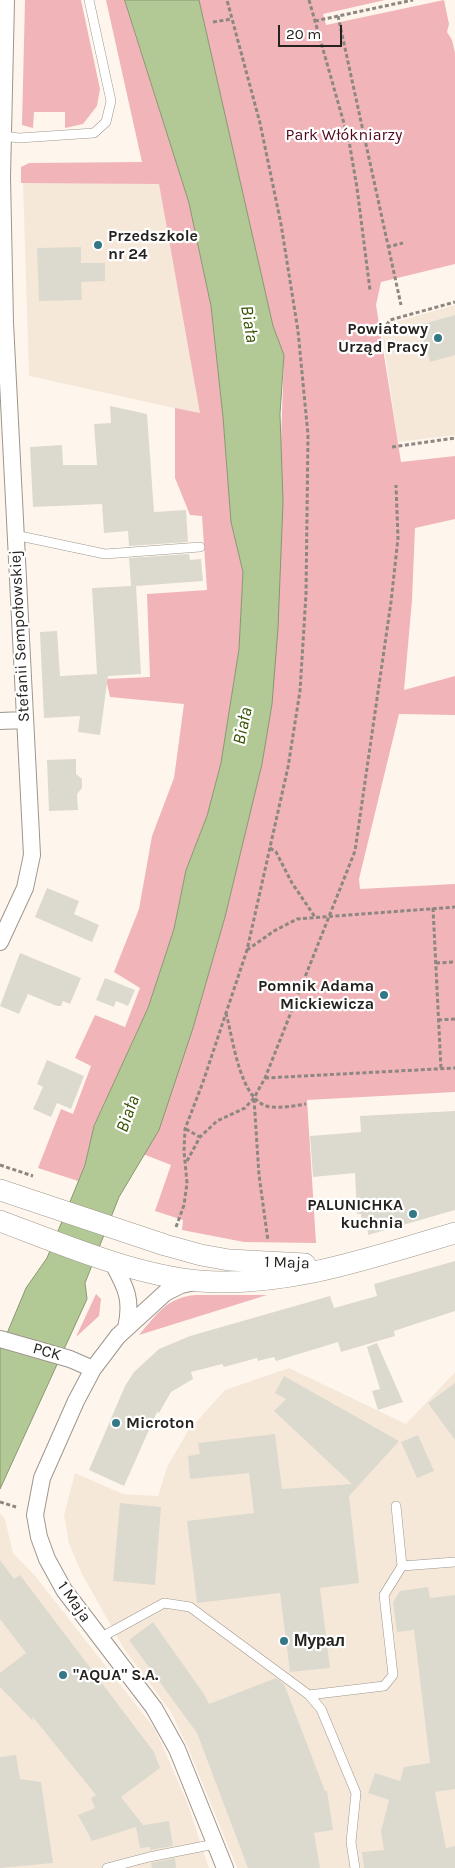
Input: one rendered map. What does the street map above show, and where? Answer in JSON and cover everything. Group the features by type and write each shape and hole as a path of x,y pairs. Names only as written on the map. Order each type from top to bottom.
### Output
{"street":[{"name":"Stefanii Sempołowskiej","path":"0,942 25,888 32,855 3,323 1,176 6,0"},
{"path":"0,721 24,720"},
{"name":"1 Maja","path":"0,1190 165,1245 229,1260 290,1264 345,1264"},
{"name":"1 Maja","path":"0,1221 111,1260 165,1275 198,1281 260,1280 290,1277 345,1264 455,1232"},
{"path":"111,1260 121,1278 130,1301 126,1328"},
{"name":"1 Maja","path":"198,1281 181,1285 165,1293 126,1328 93,1369 76,1401 42,1478 35,1515 46,1559 64,1590 154,1708 177,1749 225,1868"},
{"name":"PCK","path":"0,1339 70,1359 93,1369"}],"lane":[{"path":"3,136 53,137 94,133 106,122 111,101 89,0"},
{"path":"15,535 105,554 200,547"},
{"path":"309,1695 384,1686 393,1675 384,1595 402,1566 396,1506"},
{"path":"402,1566 455,1562"},
{"path":"100,1638 164,1603 190,1607 309,1695 321,1709 356,1793 351,1842 355,1868"},
{"path":"107,1868 148,1857 216,1844"}],"path":[{"path":"175,1231 184,1206 187,1161 184,1151 185,1129 247,950 288,767 300,691 306,594 308,435 298,330 281,224 260,123 227,0"},
{"path":"309,0 349,141 370,290"},
{"path":"315,21 413,0"},
{"path":"338,16 400,305"},
{"path":"214,22 232,19"},
{"path":"387,247 403,243"},
{"path":"376,332 385,327 390,320 455,302"},
{"path":"392,446 455,438"},
{"path":"187,1161 200,1137 217,1122 245,1108 254,1098 265,1078 355,851 391,602 398,538 396,485"},
{"path":"270,848 279,857 292,883 315,917"},
{"path":"247,950 274,931 297,919 455,907"},
{"path":"434,908 441,1069"},
{"path":"436,963 455,962"},
{"path":"226,1012 244,1082 254,1098 269,1107 306,1104"},
{"path":"438,1020 455,1019"},
{"path":"265,1078 455,1068"},
{"path":"254,1098 259,1175 269,1246"},
{"path":"185,1129 200,1137"},
{"path":"0,1165 42,1179"},
{"path":"1,1502 16,1507"}],"shaded area":[{"name":"Przedszkole nr 24","path":"23,183 159,183 201,414 29,376"},
{"path":"455,305 455,435 398,442 381,326"},
{"path":"289,1368 406,1424 455,1372 455,1868 237,1868 188,1748 171,1712 124,1649 82,1574 69,1544 64,1515 75,1473 123,1494 158,1496 167,1467 188,1431 225,1390"},
{"path":"0,1513 5,1519 13,1553 36,1577 155,1729 187,1802 209,1868 0,1868"}],"green space":[{"path":"25,0 81,0 100,89 97,106 83,124 65,128 65,112 34,112 33,128 22,125"},
{"path":"106,0 125,0 189,203 211,306 223,417 231,522 243,572 239,649 221,763 207,816 186,870 174,929 148,1008 94,1126 85,1165 78,1181 38,1168 61,1109 73,1114 91,1066 75,1058 95,1015 125,1027 140,988 114,972 139,909 152,836 174,778 184,704 110,697 106,679 150,677 147,594 207,590 202,516 190,515 175,478 175,408 200,413 159,184 21,183 21,167 29,163 142,162"},
{"name":"Park Włókniarzy","path":"199,0 385,0 323,14 326,25 444,0 449,24 447,32 452,40 455,53 455,264 381,282 376,305 401,462 455,456 455,519 415,528 412,600 404,690 455,676 455,715 399,714 359,879 360,889 455,884 455,1092 307,1100 316,1243 244,1242 182,1230 183,1220 155,1211 171,1165 143,1154 159,1130 193,1028 225,917 262,764 272,704 284,355 273,326"},
{"path":"96,1294 101,1299 99,1316 76,1337"},
{"path":"267,1295 139,1335 157,1314 170,1303 186,1296"}],"water":[{"name":"Biała","path":"125,0 199,0 273,326 284,355 280,414 283,502 278,628 272,704 262,764 225,917 193,1028 159,1130 119,1197 85,1283 87,1299 0,1489 0,1350 26,1288 47,1258 85,1165 94,1126 148,1008 174,929 186,870 207,816 221,763 239,649 243,572 231,522 223,417 211,306 189,203"}],"building":[{"path":"81,247 81,263 105,263 105,281 81,282 82,300 39,301 37,248"},
{"name":"Powiatowy Urząd Pracy","path":"455,315 455,355 430,362 421,331 424,330 423,324"},
{"path":"110,406 147,414 154,512 186,510 188,542 129,546 128,531 104,533 102,504 33,507 30,447 62,445 63,465 97,465 94,424 111,423"},
{"path":"189,554 190,560 201,559 203,581 136,586 141,674 108,676 100,735 78,732 80,716 44,718 40,632 57,631 60,676 97,674 92,588 131,586 129,558"},
{"path":"76,759 76,774 82,779 82,788 77,794 78,810 49,811 47,760"},
{"path":"47,888 79,901 74,914 99,925 92,942 35,917"},
{"path":"20,953 81,978 70,1004 63,1001 61,1006 57,1006 28,994 19,1014 0,1006"},
{"path":"105,978 135,990 128,1006 116,1001 114,1007 96,1000"},
{"path":"47,1060 84,1076 71,1109 57,1103 51,1117 33,1109 43,1087 37,1084"},
{"path":"455,1111 455,1210 368,1235 367,1221 362,1222 361,1214 357,1214 355,1173 313,1177 310,1136 361,1132 360,1116"},
{"path":"455,1261 455,1311 394,1331 395,1336 341,1352 338,1342 276,1361 274,1357 258,1361 257,1358 224,1367 222,1364 191,1372 193,1379 171,1392 159,1413 157,1412 124,1486 89,1470 125,1386 134,1372 159,1349 190,1336 330,1296 334,1308 377,1296 374,1284"},
{"path":"377,1343 403,1402 378,1410 372,1391 380,1389 367,1347"},
{"path":"284,1376 399,1441 349,1496 359,1583 320,1588 330,1668 290,1672 280,1593 197,1603 187,1521 254,1513 249,1473 190,1479 188,1456 200,1454 198,1443 275,1434 282,1489 352,1484 274,1411 286,1399 275,1393"},
{"path":"455,1383 455,1440 428,1403"},
{"path":"418,1435 434,1471 417,1478 401,1442"},
{"path":"120,1503 161,1507 155,1585 113,1581"},
{"path":"0,1560 14,1579 20,1575 154,1752 160,1768 121,1797 143,1825 138,1826 169,1821 173,1846 150,1850 150,1847 140,1848 136,1827 92,1841 78,1815 95,1808 91,1798 96,1795 32,1716 33,1721 0,1687 0,1673 26,1653 0,1619"},
{"path":"428,1587 430,1598 455,1595 455,1789 435,1792 446,1848 455,1846 455,1868 364,1868 362,1852 384,1850 381,1831 389,1800 368,1793 375,1773 400,1781 404,1767 430,1763 414,1630 397,1632 393,1602 400,1591"},
{"path":"153,1622 204,1694 209,1704 276,1678 284,1684 325,1791 327,1791 333,1830 314,1833 320,1868 248,1868 197,1733 129,1640"},
{"path":"16,1755 20,1779 41,1782 53,1863 0,1868 0,1757"},
{"path":"175,1858 176,1868 152,1868 151,1863"}],"place":[{"name":"Przedszkole nr 24","path":"98,245"},
{"name":"Powiatowy Urząd Pracy","path":"438,338"},
{"name":"Pomnik Adama Mickiewicza","path":"384,995"},
{"name":"PALUNICHKA kuchnia","path":"413,1214"},
{"name":"Microton","path":"116,1423"},
{"name":"Мурал","path":"284,1641"},
{"name":"\"AQUA\" S.A.","path":"63,1675"}]}
